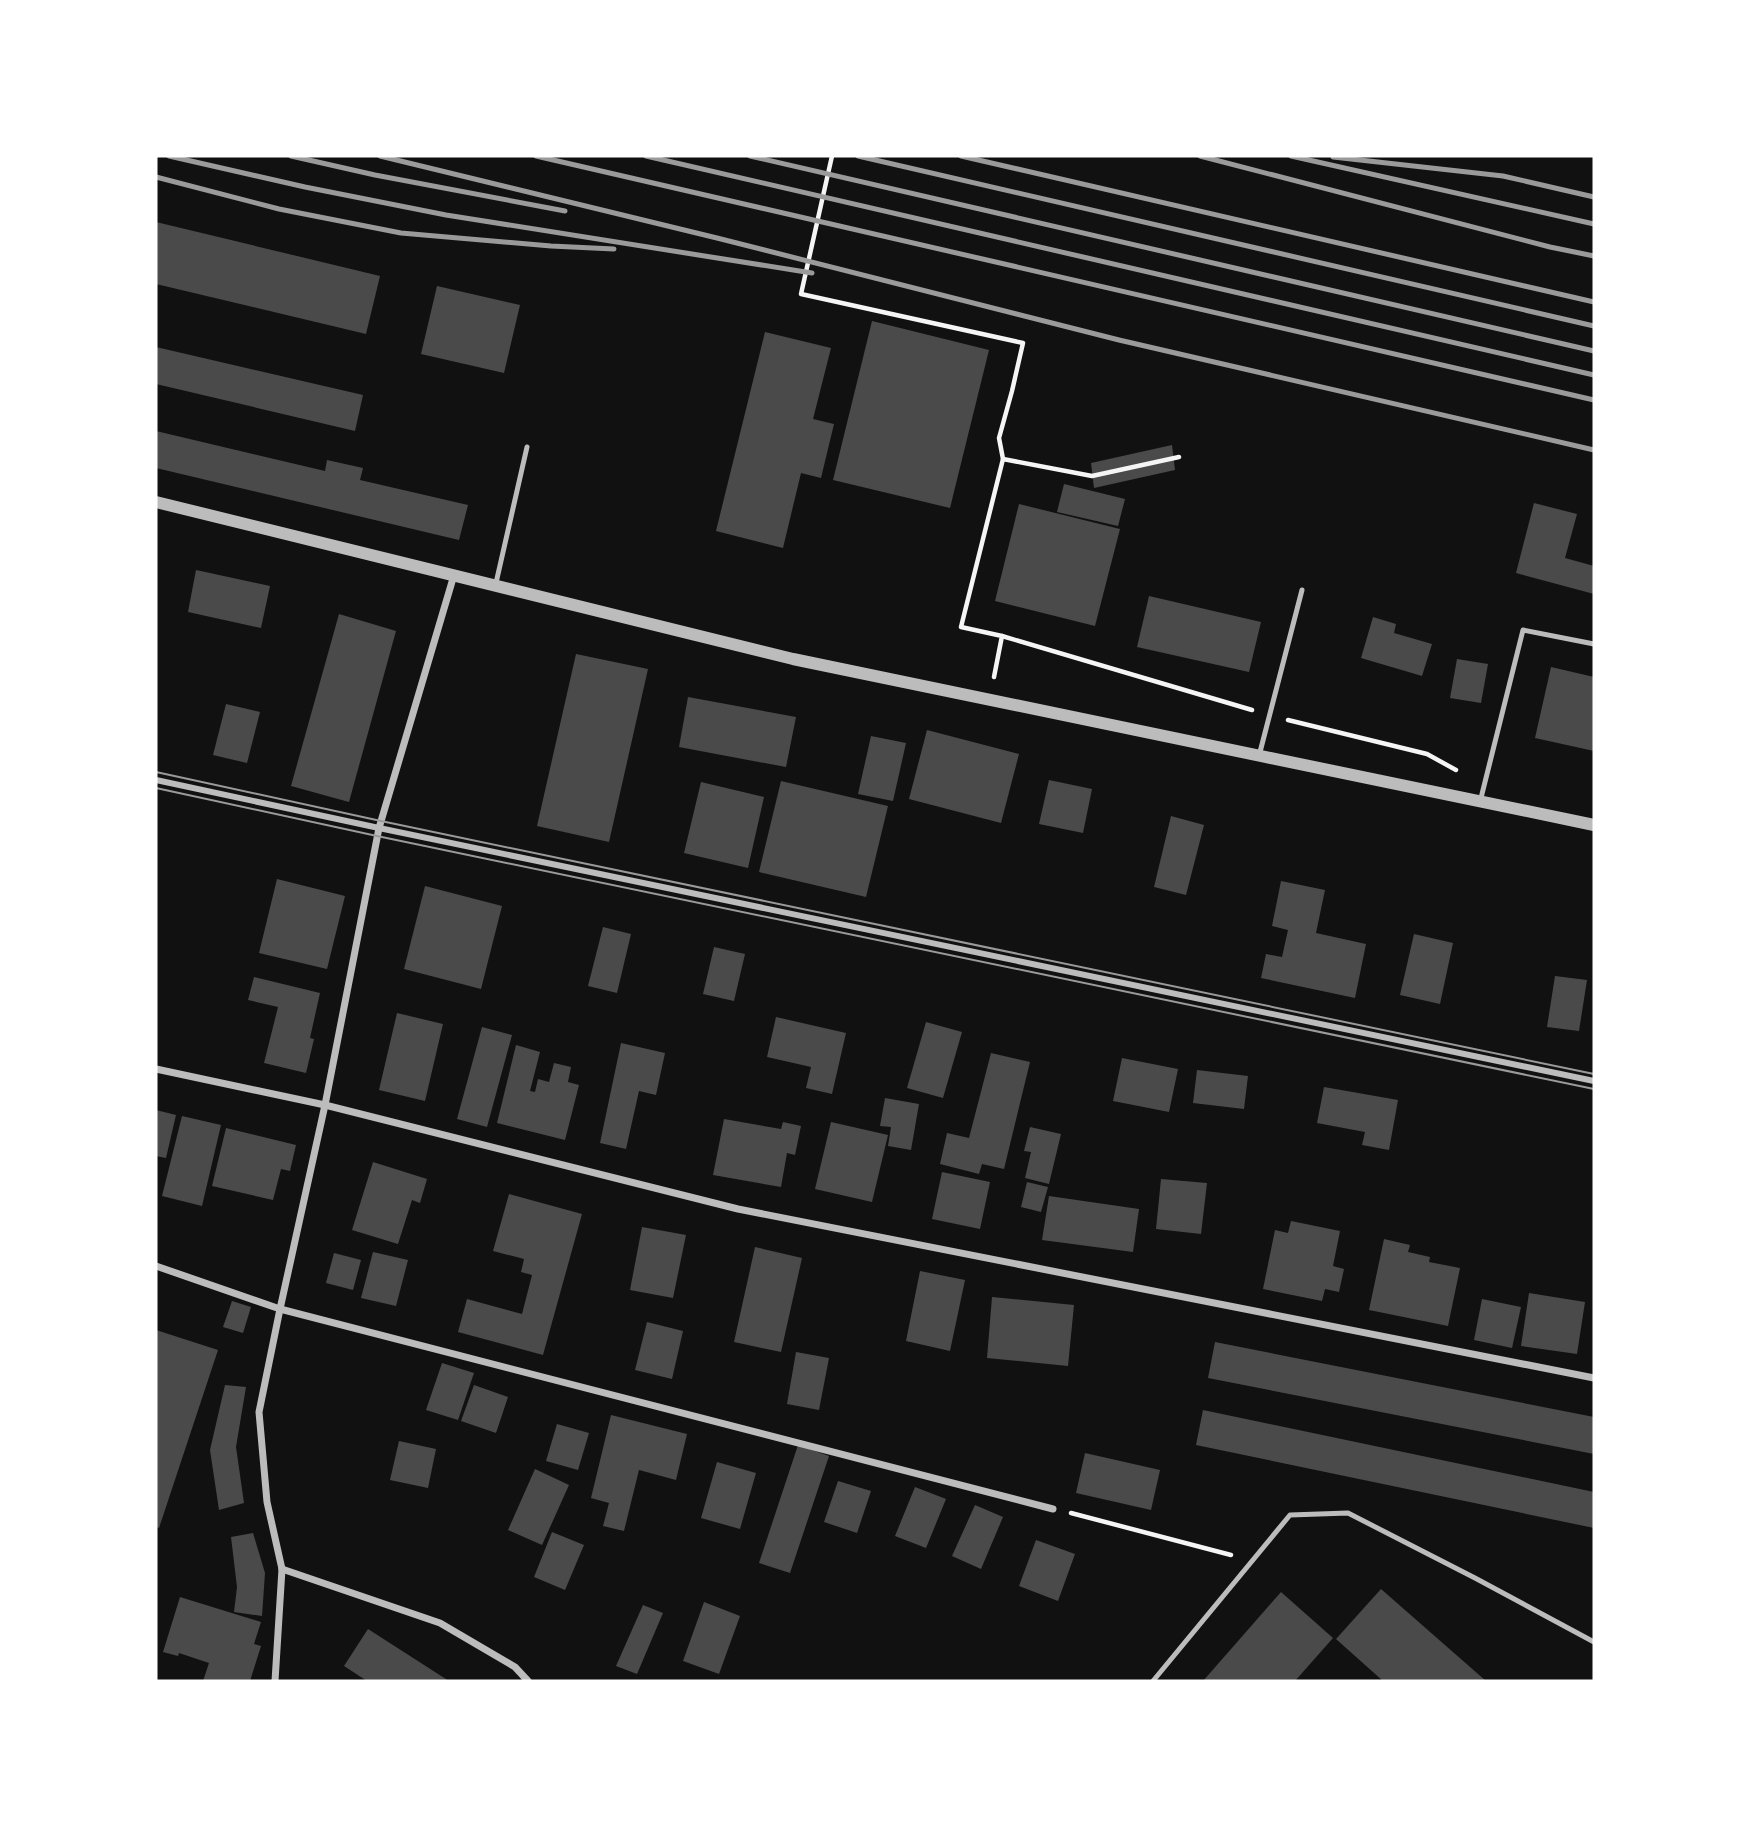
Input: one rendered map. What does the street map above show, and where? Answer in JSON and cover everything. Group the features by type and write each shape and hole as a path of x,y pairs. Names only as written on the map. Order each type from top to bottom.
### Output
{"street":[{"path":"156,502 793,659 1594,825"},
{"path":"275,1681 282,1569 267,1502 259,1412 325,1105 379,828 454,575"},
{"path":"156,780 1594,1081"},
{"path":"156,1069 325,1105 738,1209 1594,1378"},
{"path":"156,1266 280,1309 1053,1509"},
{"path":"282,1569 439,1623 515,1667 528,1681"}],"lane":[{"path":"495,586 527,447"},
{"path":"1259,756 1302,590"},
{"path":"1480,802 1523,629 1594,644"},
{"path":"1153,1681 1290,1515 1348,1513 1594,1642"}],"path":[{"path":"832,156 801,295 1023,343 999,438 1003,459 961,627 1002,636 1269,715 1427,754 1484,786"},
{"path":"1003,459 1093,476 1180,457"},
{"path":"990,700 1002,636"},
{"path":"1053,1509 1252,1561"}],"building":[{"path":"156,222 380,276 366,334 156,284"},
{"path":"437,286 520,305 504,373 421,354"},
{"path":"872,321 989,350 950,508 833,480"},
{"path":"765,332 831,348 813,419 834,424 821,478 801,473 783,548 716,531"},
{"path":"156,347 363,395 355,431 156,384"},
{"path":"156,431 325,471 327,460 363,468 360,480 468,505 459,540 156,468"},
{"path":"1172,445 1175,470 1094,488 1091,463"},
{"path":"1064,484 1125,499 1118,526 1057,512"},
{"path":"1534,503 1577,514 1565,558 1594,566 1594,594 1516,573"},
{"path":"1019,504 1120,529 1095,626 995,601"},
{"path":"196,570 270,586 261,628 188,612"},
{"path":"1149,596 1261,622 1249,672 1137,647"},
{"path":"339,614 396,631 349,802 291,786"},
{"path":"1373,617 1396,624 1394,633 1432,644 1422,676 1361,658"},
{"path":"576,654 648,669 609,842 537,826"},
{"path":"1457,659 1488,664 1481,703 1450,698"},
{"path":"1551,667 1594,677 1594,751 1535,738"},
{"path":"688,697 796,717 786,767 679,747"},
{"path":"226,704 260,712 247,763 213,755"},
{"path":"927,730 1019,754 1001,823 909,799"},
{"path":"871,736 906,743 893,801 858,794"},
{"path":"1049,780 1092,789 1083,833 1039,824"},
{"path":"781,781 888,806 866,897 759,872"},
{"path":"701,782 764,797 748,868 684,853"},
{"path":"1171,816 1204,825 1186,895 1154,887"},
{"path":"277,879 345,896 327,969 259,953"},
{"path":"1281,881 1325,890 1316,933 1366,944 1355,998 1261,978 1266,954 1282,957 1288,930 1272,926"},
{"path":"425,886 502,906 481,989 404,969"},
{"path":"603,927 631,934 617,993 588,986"},
{"path":"1414,934 1453,943 1440,1004 1400,995"},
{"path":"714,947 745,954 734,1001 703,994"},
{"path":"1555,976 1587,980 1579,1031 1547,1027"},
{"path":"254,977 320,993 306,1073 264,1063 278,1007 248,1000"},
{"path":"397,1013 443,1024 425,1101 379,1090"},
{"path":"776,1017 846,1033 832,1094 806,1088 811,1067 767,1057"},
{"path":"926,1022 962,1032 943,1098 907,1088"},
{"path":"482,1027 512,1035 487,1127 457,1119"},
{"path":"621,1043 665,1053 656,1095 639,1091 626,1149 600,1143"},
{"path":"516,1045 540,1052 530,1091 535,1092 538,1079 549,1082 554,1063 571,1067 568,1082 579,1085 565,1140 497,1123"},
{"path":"991,1053 1030,1062 1004,1169 982,1164 979,1174 940,1164 947,1133 969,1138"},
{"path":"1122,1058 1178,1069 1169,1112 1113,1101"},
{"path":"1197,1070 1248,1076 1244,1109 1193,1103"},
{"path":"1324,1087 1398,1100 1389,1150 1362,1145 1365,1132 1317,1123"},
{"path":"885,1098 919,1104 911,1150 888,1146 891,1127 880,1126"},
{"path":"156,1110 176,1115 166,1158 156,1156"},
{"path":"182,1116 221,1125 202,1206 162,1196"},
{"path":"724,1119 781,1129 783,1122 801,1126 795,1155 787,1153 781,1187 713,1175"},
{"path":"831,1122 888,1135 872,1202 815,1189"},
{"path":"1030,1127 1061,1134 1049,1184 1025,1178 1031,1152 1024,1151"},
{"path":"226,1128 296,1145 290,1171 281,1169 273,1200 212,1186"},
{"path":"373,1162 427,1179 420,1203 412,1200 398,1244 352,1230"},
{"path":"942,1172 990,1182 980,1229 932,1219"},
{"path":"1161,1179 1207,1183 1201,1234 1156,1229"},
{"path":"1027,1182 1048,1187 1041,1212 1021,1207"},
{"path":"509,1194 582,1214 543,1355 458,1332 467,1299 522,1314 532,1275 521,1272 524,1259 493,1251"},
{"path":"1049,1196 1139,1209 1133,1252 1042,1240"},
{"path":"1291,1221 1340,1231 1333,1266 1344,1269 1339,1292 1325,1289 1322,1301 1263,1289 1275,1230 1288,1233"},
{"path":"642,1227 686,1235 673,1298 630,1290"},
{"path":"1384,1239 1410,1245 1408,1252 1430,1257 1429,1262 1460,1268 1448,1326 1369,1310"},
{"path":"755,1247 802,1258 781,1352 734,1342"},
{"path":"373,1252 408,1260 396,1306 361,1298"},
{"path":"334,1253 361,1260 353,1290 326,1283"},
{"path":"920,1271 965,1280 950,1351 906,1341"},
{"path":"1529,1293 1585,1302 1577,1354 1521,1346"},
{"path":"992,1297 1074,1305 1068,1366 987,1358"},
{"path":"1482,1299 1521,1307 1512,1348 1474,1340"},
{"path":"232,1301 251,1307 243,1333 223,1327"},
{"path":"647,1322 683,1331 672,1379 635,1370"},
{"path":"156,1330 218,1350 159,1528 156,1527"},
{"path":"1215,1342 1594,1417 1594,1454 1208,1378"},
{"path":"796,1352 829,1358 819,1410 787,1404"},
{"path":"442,1363 474,1373 458,1420 426,1410"},
{"path":"225,1385 246,1387 236,1447 244,1503 219,1510 210,1450"},
{"path":"474,1385 508,1397 496,1433 461,1421"},
{"path":"1203,1410 1594,1492 1594,1528 1196,1445"},
{"path":"611,1415 687,1434 676,1480 639,1470 624,1531 603,1526 609,1503 591,1498"},
{"path":"557,1424 589,1433 578,1470 546,1461"},
{"path":"399,1441 436,1449 428,1488 390,1480"},
{"path":"798,1445 829,1456 790,1573 759,1563"},
{"path":"1085,1453 1160,1470 1151,1510 1076,1493"},
{"path":"717,1462 756,1473 740,1529 701,1518"},
{"path":"535,1469 569,1485 542,1545 508,1530"},
{"path":"838,1481 871,1491 857,1533 824,1522"},
{"path":"915,1487 946,1499 926,1548 895,1536"},
{"path":"975,1505 1003,1517 981,1569 952,1556"},
{"path":"552,1532 584,1545 565,1590 534,1577"},
{"path":"253,1533 265,1573 262,1616 234,1612 237,1587 231,1537"},
{"path":"1036,1540 1075,1554 1058,1601 1019,1586"},
{"path":"1381,1589 1486,1681 1383,1681 1336,1639"},
{"path":"1281,1592 1333,1638 1295,1681 1203,1681"},
{"path":"180,1597 261,1622 254,1644 261,1646 250,1681 203,1681 209,1663 179,1653 178,1656 163,1652"},
{"path":"704,1602 740,1616 719,1674 683,1661"},
{"path":"643,1605 663,1613 637,1674 616,1666"},
{"path":"368,1629 449,1681 367,1681 344,1666"}],"tram line":[{"path":"156,772 1594,1074"},
{"path":"156,788 1594,1089"}],"railway":[{"path":"169,156 446,215 812,273"},
{"path":"291,156 565,211"},
{"path":"380,156 1119,340 1594,450"},
{"path":"536,156 1594,400"},
{"path":"646,156 1594,375"},
{"path":"750,156 1594,351"},
{"path":"858,156 1594,326"},
{"path":"961,156 1594,302"},
{"path":"1200,156 1550,247 1594,256"},
{"path":"1291,156 1594,224"},
{"path":"1333,157 1503,176 1594,197"},
{"path":"156,177 279,209 401,233 614,249"}]}
